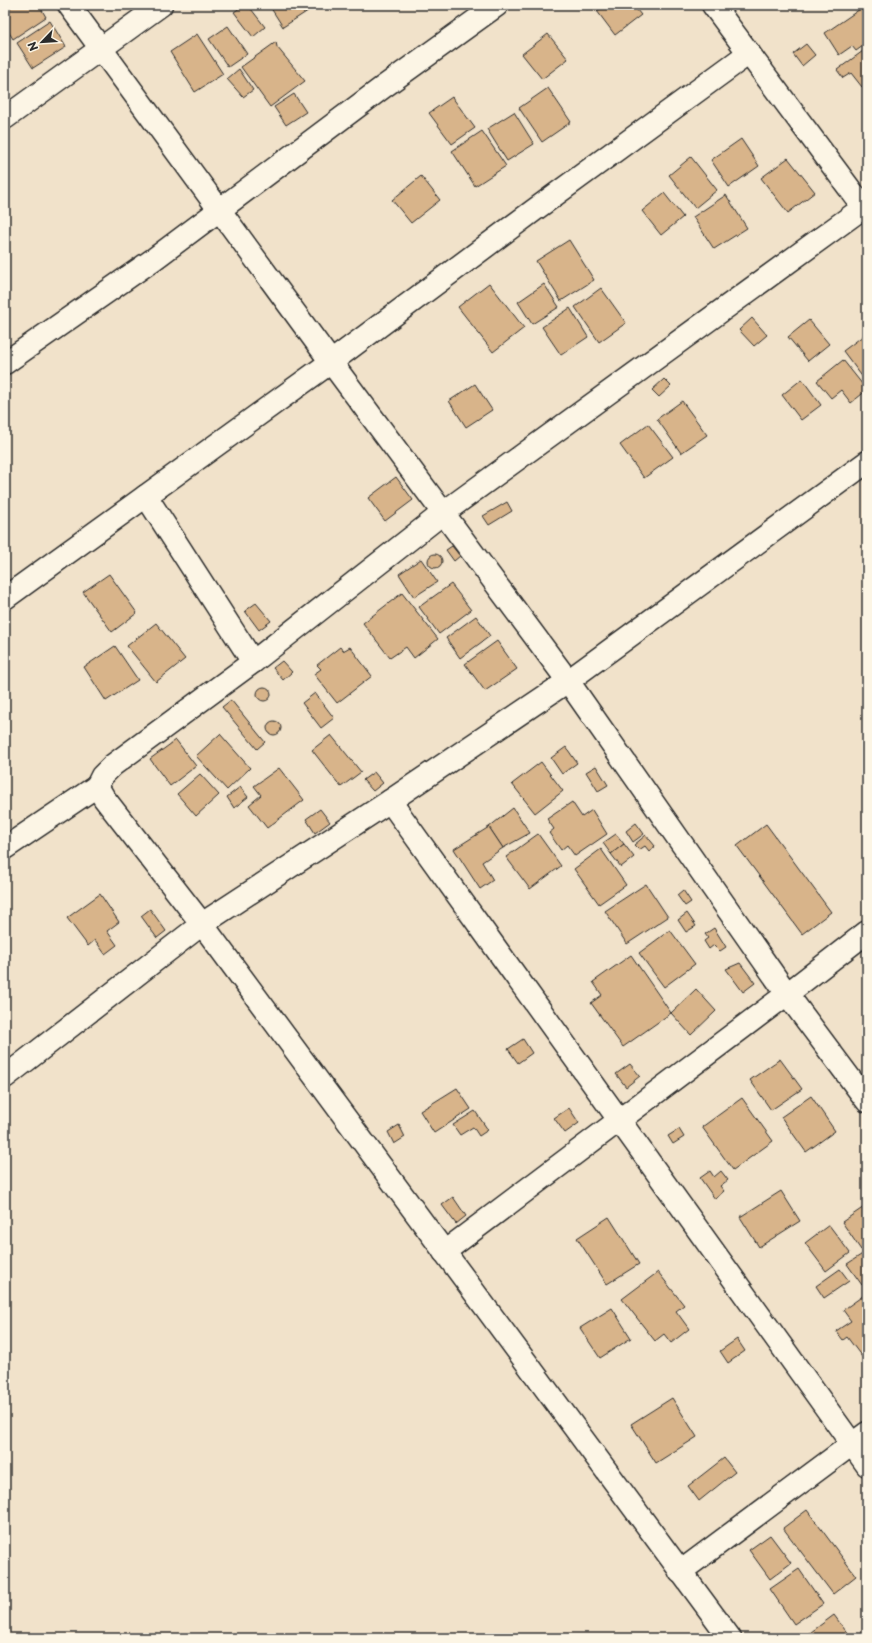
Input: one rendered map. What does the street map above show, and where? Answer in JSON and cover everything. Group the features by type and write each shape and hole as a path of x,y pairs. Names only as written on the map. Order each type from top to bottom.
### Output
{"street":[{"path":"69,5 331,362 568,681 618,756 787,994 867,1101"},
{"path":"5,118 161,5"},
{"path":"5,363 220,211 382,88 497,5"},
{"path":"5,848 97,786 102,776 113,765 254,662 443,512 865,209 713,5"},
{"path":"5,598 331,362 539,206 749,54"},
{"path":"5,1077 202,924 390,801 568,681 867,462"},
{"path":"146,496 254,662"},
{"path":"97,786 104,798 202,924 730,1638"},
{"path":"390,801 619,1120 859,1439 867,1466"},
{"path":"444,1252 867,932"},
{"path":"680,1572 859,1439"}],"building":[{"path":"15,5 39,5 46,17 13,39 5,26 5,11"},
{"path":"244,5 248,5 265,27 253,37 234,12"},
{"path":"269,5 317,5 283,27"},
{"path":"605,5 633,5 641,15 615,35 597,11"},
{"path":"866,5 867,43 856,51 852,46 839,55 825,33"},
{"path":"50,21 66,47 33,68 17,43"},
{"path":"228,26 247,54 228,67 209,39"},
{"path":"197,34 223,74 195,92 170,52"},
{"path":"548,34 568,59 542,79 522,54"},
{"path":"276,42 277,47 305,81 270,107 241,67"},
{"path":"806,44 815,55 802,66 793,54"},
{"path":"863,51 867,56 867,83 862,87 851,73 843,78 837,70"},
{"path":"239,69 253,90 243,97 227,79"},
{"path":"548,88 571,122 542,142 519,108"},
{"path":"294,94 306,112 286,125 274,107"},
{"path":"452,97 475,128 452,144 429,113"},
{"path":"514,112 534,144 507,161 487,129"},
{"path":"482,131 506,166 475,186 452,151"},
{"path":"741,139 759,166 729,187 711,160"},
{"path":"691,157 717,190 695,208 669,175"},
{"path":"788,158 815,192 788,213 761,178"},
{"path":"421,176 440,200 411,223 392,200"},
{"path":"664,193 683,217 661,235 642,211"},
{"path":"726,195 747,228 714,249 693,217"},
{"path":"569,240 594,280 561,301 536,261"},
{"path":"489,283 524,328 493,352 458,307"},
{"path":"544,284 559,307 532,324 518,302"},
{"path":"601,288 626,323 599,342 575,307"},
{"path":"570,308 588,337 561,355 542,327"},
{"path":"752,318 767,335 754,346 739,330"},
{"path":"809,320 829,344 808,361 788,337"},
{"path":"867,333 867,376 864,379 843,351"},
{"path":"843,360 867,390 851,403 841,390 831,398 817,381"},
{"path":"664,379 671,386 659,397 652,390"},
{"path":"802,379 821,405 801,420 782,395"},
{"path":"475,384 492,410 466,427 449,401"},
{"path":"682,401 707,435 681,453 657,419"},
{"path":"648,424 673,457 644,478 620,445"},
{"path":"396,477 413,500 385,521 368,498"},
{"path":"507,502 512,511 489,525 483,516"},
{"path":"452,546 460,556 454,561 446,550"},
{"path":"435,554 440,556 442,561 440,566 435,568 430,566 428,561 430,556"},
{"path":"421,559 437,582 414,597 399,574"},
{"path":"109,574 137,613 112,632 83,592"},
{"path":"451,584 471,610 439,634 419,607"},
{"path":"402,593 438,639 414,658 406,647 390,658 363,623"},
{"path":"256,603 271,621 259,630 245,611"},
{"path":"476,616 490,636 460,658 446,638"},
{"path":"156,623 185,659 156,682 127,646"},
{"path":"497,641 517,669 485,691 465,664"},
{"path":"115,646 138,680 106,701 84,667"},
{"path":"340,647 343,651 350,647 372,676 337,703 314,674 321,669 317,665"},
{"path":"282,661 292,672 283,680 273,668"},
{"path":"261,687 267,687 271,691 271,697 267,701 261,701 257,697 257,691"},
{"path":"315,693 334,718 321,728 302,703"},
{"path":"231,700 265,742 257,749 222,707"},
{"path":"271,721 277,721 281,725 281,731 277,735 271,735 267,731 267,725"},
{"path":"220,734 250,768 227,790 196,756"},
{"path":"331,735 361,772 341,787 312,750"},
{"path":"176,740 196,766 170,786 150,759"},
{"path":"566,747 577,763 562,774 551,758"},
{"path":"541,762 563,791 535,813 512,784"},
{"path":"596,766 608,785 598,791 586,772"},
{"path":"279,768 304,800 267,828 249,805 261,795 254,786"},
{"path":"374,772 383,783 373,791 363,780"},
{"path":"200,774 219,795 196,816 177,794"},
{"path":"240,787 248,797 234,808 227,797"},
{"path":"572,802 582,817 592,810 607,834 575,856 567,845 561,850 549,833 554,829 547,819"},
{"path":"513,808 530,833 503,848 489,827"},
{"path":"320,809 330,822 315,833 306,819"},
{"path":"636,823 644,834 633,842 626,831"},
{"path":"766,824 831,912 802,934 737,846"},
{"path":"489,827 503,848 482,862 493,880 480,889 454,849"},
{"path":"538,834 561,866 530,889 506,857"},
{"path":"616,834 624,844 611,854 603,843"},
{"path":"646,835 655,846 649,851 645,846 639,850 634,845"},
{"path":"624,844 634,857 621,867 611,854"},
{"path":"601,849 626,885 599,904 574,869"},
{"path":"646,884 668,917 627,944 605,911"},
{"path":"683,890 691,902 685,906 677,895"},
{"path":"100,894 119,922 107,931 117,945 105,954 95,940 88,946 67,918"},
{"path":"150,909 166,931 157,938 141,916"},
{"path":"687,913 696,926 686,932 678,920"},
{"path":"714,928 726,947 720,951 714,945 709,949 704,941 708,938 705,934"},
{"path":"670,930 695,964 664,987 639,953"},
{"path":"631,955 671,1013 623,1047 591,1003 602,995 593,982"},
{"path":"740,963 755,983 743,992 726,969"},
{"path":"696,989 716,1011 691,1035 671,1013"},
{"path":"523,1039 532,1053 518,1063 508,1049"},
{"path":"780,1059 802,1089 771,1110 750,1080"},
{"path":"630,1064 640,1076 626,1087 616,1074"},
{"path":"457,1088 471,1109 434,1133 420,1111"},
{"path":"811,1096 835,1131 806,1152 781,1117"},
{"path":"742,1098 773,1141 733,1170 702,1127"},
{"path":"569,1108 579,1123 565,1133 554,1118"},
{"path":"475,1111 488,1130 479,1136 473,1127 460,1135 453,1125"},
{"path":"399,1125 405,1137 394,1144 388,1132"},
{"path":"679,1129 684,1137 673,1144 668,1136"},
{"path":"710,1171 714,1177 721,1171 728,1180 720,1186 724,1191 715,1199 700,1178"},
{"path":"781,1191 800,1221 759,1247 740,1217"},
{"path":"453,1197 466,1216 456,1224 442,1205"},
{"path":"867,1205 867,1245 861,1250 842,1222"},
{"path":"609,1217 639,1264 607,1284 577,1238"},
{"path":"829,1225 850,1253 826,1271 805,1243"},
{"path":"867,1251 867,1282 862,1285 847,1264"},
{"path":"840,1269 849,1281 824,1298 816,1286"},
{"path":"658,1272 684,1305 676,1311 689,1329 671,1343 664,1334 655,1341 622,1299"},
{"path":"867,1293 867,1354 862,1357 847,1337 843,1340 836,1331 851,1321 843,1310"},
{"path":"612,1308 631,1338 600,1358 580,1328"},
{"path":"737,1339 745,1351 728,1363 720,1351"},
{"path":"672,1398 697,1437 656,1463 631,1424"},
{"path":"724,1458 735,1472 699,1501 688,1486"},
{"path":"807,1510 856,1576 833,1594 783,1528"},
{"path":"770,1535 791,1563 770,1579 749,1550"},
{"path":"799,1569 823,1604 794,1624 770,1589"},
{"path":"834,1615 851,1638 803,1638"}]}
